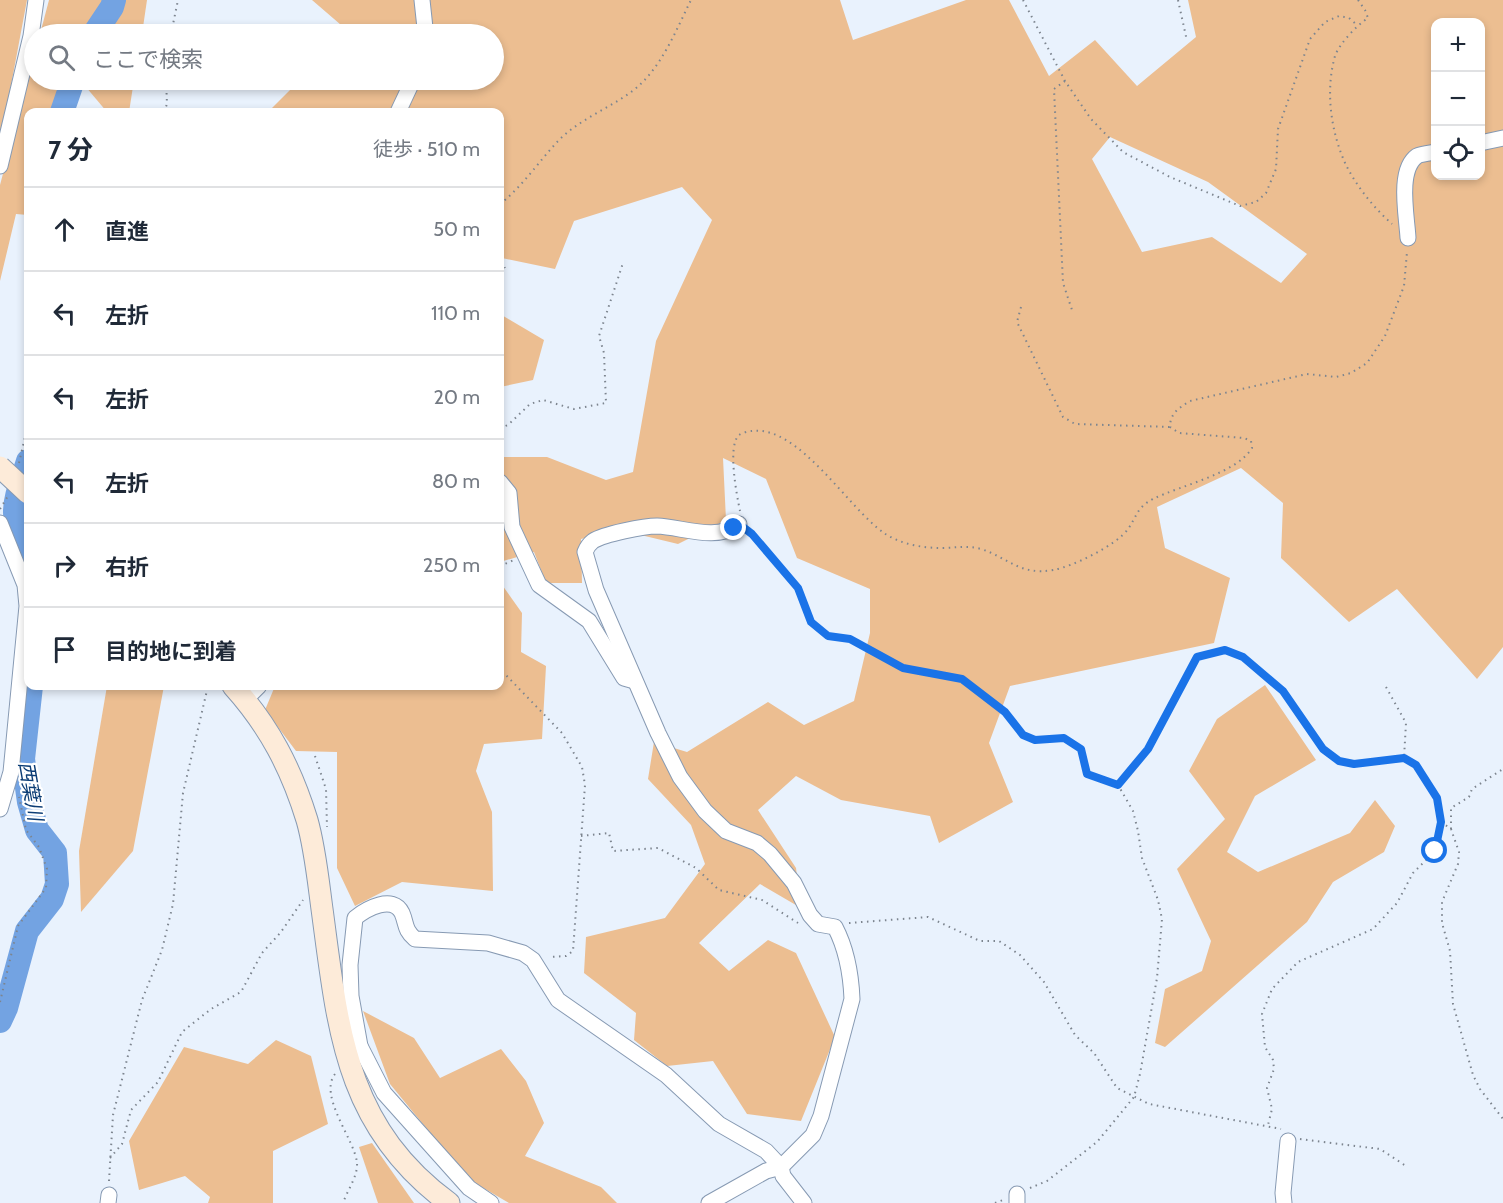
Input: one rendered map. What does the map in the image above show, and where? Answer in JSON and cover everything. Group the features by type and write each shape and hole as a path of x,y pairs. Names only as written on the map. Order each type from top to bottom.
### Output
{"street":[{"path":"33,24 36,0"},
{"path":"422,0 425,24"},
{"path":"0,166 24,64"},
{"path":"400,108 408,90"},
{"path":"1485,142 1503,138"},
{"path":"1408,238 1404,184 1408,168 1417,156 1431,153"},
{"path":"0,467 24,488"},
{"path":"504,486 510,493 512,527 539,585 589,621 624,678 635,681"},
{"path":"0,523 24,583"},
{"path":"710,1203 766,1171 781,1167 813,1135 852,999 852,984 841,938 835,927 818,924 810,915 794,883 770,854 757,843 726,831 705,811 680,777 596,590 585,552 594,540 634,529 657,526 706,533 723,532 739,524"},
{"path":"0,809 11,772 24,637"},
{"path":"246,690 282,754 307,821 317,874 335,1006 360,1094 381,1133 411,1170 449,1203"},
{"path":"491,1203 469,1188 350,1053 350,965 355,918 368,908 386,904 396,906 401,912 406,931 415,939 488,943 523,953 533,960 558,1000 666,1075 719,1124 766,1151 781,1167 783,1176 804,1203"},
{"path":"1284,1203 1288,1141"}],"path":[{"path":"173,24 178,0"},
{"path":"504,200 542,163 560,140 585,119 636,88 653,70 691,0"},
{"path":"1023,0 1065,81 1090,119 1123,152 1170,177 1240,206 1256,202 1266,193 1276,169 1278,129 1310,39 1325,22 1339,16 1349,18 1357,25"},
{"path":"1178,0 1187,41"},
{"path":"1170,428 1170,419 1176,411 1190,401 1307,374 1336,377 1351,373 1367,363 1385,336 1404,286 1408,238 1375,208 1346,166 1331,122 1330,87 1335,54 1357,25 1368,18 1358,0"},
{"path":"1065,81 1054,89 1063,283 1073,313"},
{"path":"166,90 166,108"},
{"path":"504,426 530,404 543,400 574,409 606,403 604,353 599,336 623,263"},
{"path":"1017,1198 1047,1181 1097,1142 1134,1097 1157,978 1162,919 1158,900 1142,858 1133,811 1118,785 1087,774 1081,749 1064,738 1035,740 1023,735 1005,712 962,679 903,668 850,639 828,636 811,622 798,588 752,534 739,524 740,516 733,471 735,442 739,435 748,431 760,430 774,433 812,459 863,515 885,534 914,546 975,548 1013,566 1032,570 1053,570 1074,563 1118,540 1128,529 1137,511 1151,500 1239,463 1252,448 1251,441 1244,438 1179,433 1170,428 1075,424 1063,417 1017,322 1021,307"},
{"path":"1118,785 1148,749 1197,657 1225,650 1243,657 1283,691 1323,749 1339,761 1354,764 1404,758 1416,765 1437,798 1441,822 1435,851 1413,873 1397,903 1373,929 1298,962 1272,989 1262,1014 1264,1047 1273,1060 1274,1069 1267,1088 1272,1109 1268,1125"},
{"path":"504,673 562,733 582,766 585,786 573,951 559,958 542,956 533,960"},
{"path":"1386,687 1406,723 1404,758"},
{"path":"108,1199 113,1115 142,1000 162,950 173,904 183,794 207,690"},
{"path":"1503,769 1472,789 1468,797 1451,808 1451,829 1459,852 1458,864 1442,902 1442,923 1450,951 1452,1004 1473,1075 1480,1089 1503,1119"},
{"path":"0,1002 18,926 46,888 47,869 39,847 26,830 16,780 11,772"},
{"path":"1441,822 1451,829"},
{"path":"581,837 609,833 613,851 658,848 696,868 719,890 762,900 802,926 818,924"},
{"path":"110,1158 122,1144 131,1110 158,1082 182,1032 211,1009 241,992 262,953 281,932 304,898"},
{"path":"835,927 846,923 928,917 980,941 999,941 1020,955 1044,982 1075,1035 1094,1053 1117,1088 1149,1104 1268,1125 1283,1130 1288,1141 1296,1138 1380,1149 1406,1166"},
{"path":"342,1203 357,1169 357,1160 335,1111 331,1085 332,1078 350,1053"}],"shaded area":[{"path":"0,0 27,0 0,144"},
{"path":"49,0 147,0 143,24 43,24"},
{"path":"312,0 840,0 853,40 966,0 1009,0 1049,76 1095,40 1137,86 1196,37 1188,0 1503,0 1503,647 1477,679 1397,589 1349,622 1281,558 1283,503 1241,468 1157,507 1165,548 1230,578 1214,643 1010,686 989,743 1013,802 939,843 930,816 841,800 796,776 758,810 796,868 801,908 760,884 699,943 729,971 768,940 796,953 835,1037 801,1121 747,1114 713,1061 667,1066 634,1040 636,1013 584,973 586,937 665,918 705,864 691,825 648,779 654,742 687,752 768,702 804,725 854,701 870,633 870,589 797,558 766,479 723,458 726,520 678,544 620,530 581,539 582,583 546,583 534,552 504,561 504,457 547,457 606,480 633,472 656,341 712,220 682,187 574,221 555,269 504,258 504,108 272,108 290,90 504,90 504,24 340,24","holes":["1110,137 1208,182 1307,254 1281,283 1212,237 1142,252 1092,159"]},
{"path":"25,90 60,90 56,108 24,108 24,215 16,214 0,281 0,185"},
{"path":"88,90 132,90 130,108 104,108"},
{"path":"504,316 544,340 533,380 504,386"},
{"path":"504,588 522,613 521,652 546,666 542,739 484,744 476,771 492,812 493,891 402,882 355,906 337,868 337,752 296,751 265,710 273,690 504,690"},
{"path":"1265,685 1316,760 1255,796 1227,852 1258,872 1350,833 1375,800 1395,826 1384,852 1333,882 1307,922 1165,1047 1155,1043 1165,989 1202,971 1211,941 1177,869 1225,819 1189,771 1217,719"},
{"path":"106,690 163,690 133,851 81,912 79,851"},
{"path":"363,1011 414,1038 440,1078 501,1049 526,1081 544,1123 525,1156 601,1187 617,1203 509,1203 468,1179 390,1084"},
{"path":"276,1040 311,1056 328,1124 273,1151 273,1203 208,1203 210,1197 185,1176 139,1190 129,1141 184,1047 248,1064"},
{"path":"372,1143 414,1203 378,1203 359,1147"}],"waterway":[{"name":"西葉川","path":"101,24 114,0"},
{"name":"西葉川","path":"63,108 70,90"},
{"name":"西葉川","path":"24,474 15,506 17,527 24,544"},
{"name":"西葉川","path":"0,1021 6,1008 27,931 52,899 57,884 55,853 37,830 29,802 23,759 31,690"}],"route":[{"path":"734,528 739,524 752,534 798,588 811,622 828,636 850,639 903,668 962,679 1005,712 1023,735 1035,740 1064,738 1081,749 1087,774 1118,785 1148,749 1197,657 1225,650 1243,657 1283,691 1323,749 1339,761 1354,764 1404,758 1416,765 1437,798 1441,822 1435,851"}]}
